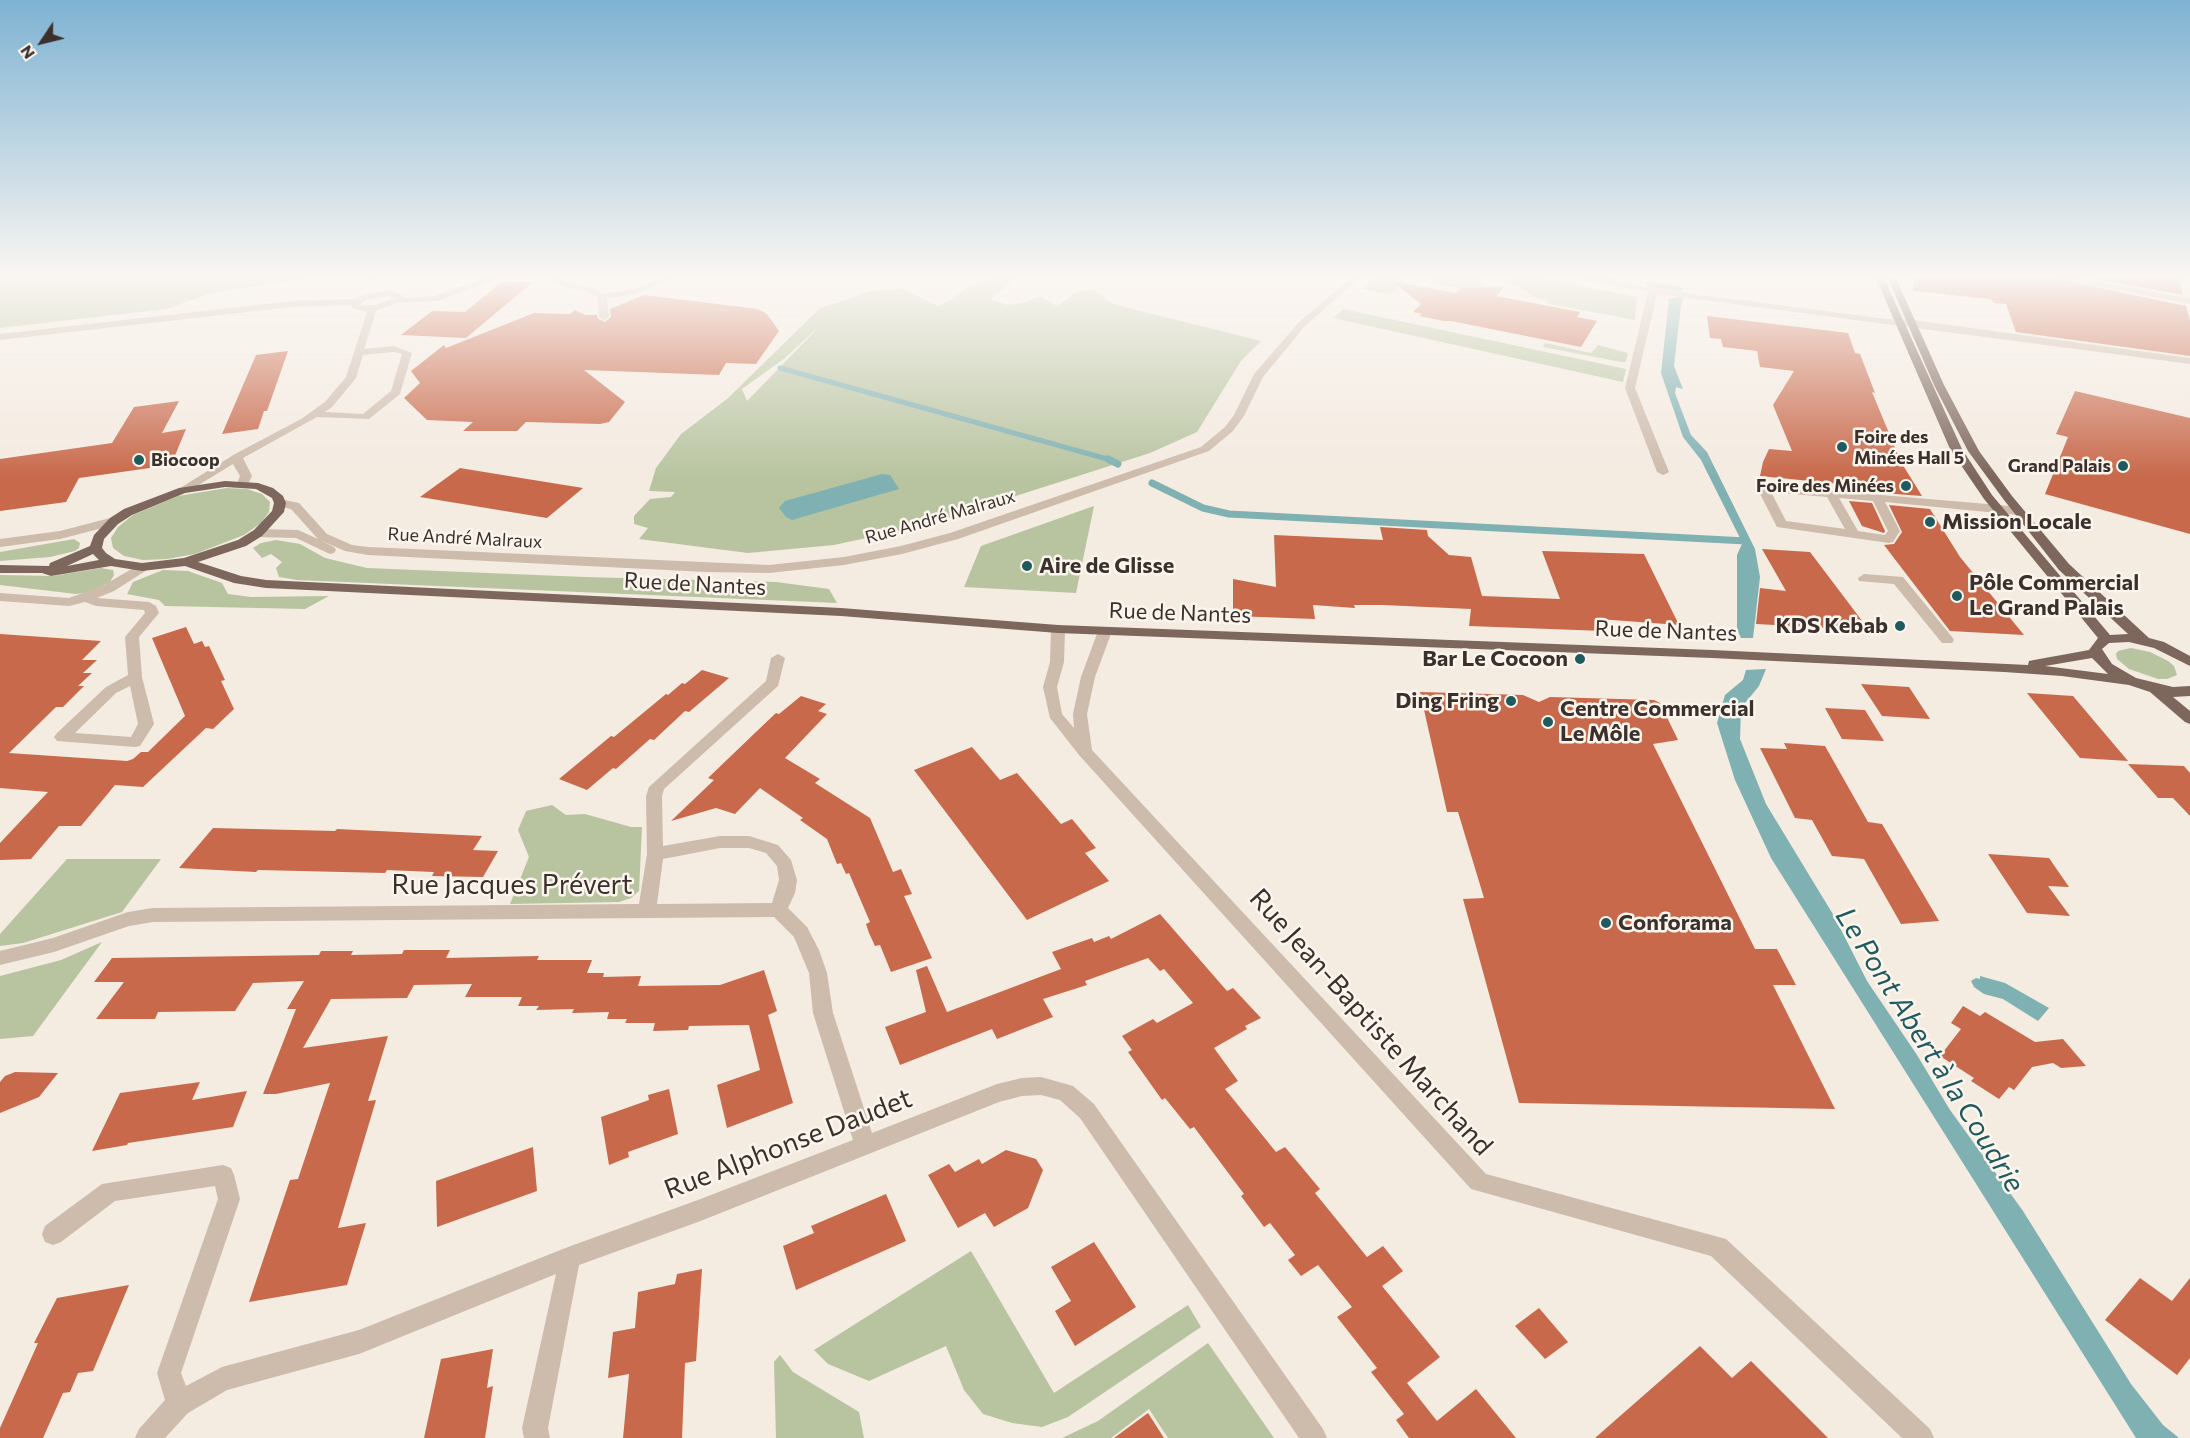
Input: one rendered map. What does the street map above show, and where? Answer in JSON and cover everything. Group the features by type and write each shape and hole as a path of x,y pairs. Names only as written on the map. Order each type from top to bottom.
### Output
{"main road":[{"path":"1908,343 1956,449 1999,509 2106,639"},
{"path":"1921,343 1939,386 1974,451 2018,511 2064,567 2143,640"},
{"path":"0,568 44,569 51,572 111,562 142,567 186,562 222,551 258,533 279,512 280,503 277,496 269,490 243,484 204,486 183,490 145,503 114,521 97,543 44,569"},
{"path":"97,543 101,556 111,562"},
{"path":"222,551 229,576"},
{"name":"Rue de Nantes","path":"186,562 229,576 266,584 841,612 1058,629 1689,653 2004,668 2062,672 2131,681"},
{"path":"2189,660 2143,640 2117,638 2106,639 2097,645 2096,653 2107,667 2131,681 2155,689 2189,692"},
{"path":"2004,668 2096,653"},
{"path":"2155,689 2190,719"}],"street":[{"path":"183,490 329,404 351,378 361,343"},
{"name":"Rue André Malraux","path":"280,503 296,506 323,537 350,548 368,551 769,569 861,558 954,536 1205,449 1229,429 1239,416 1252,387 1264,368 1285,343"},
{"path":"1641,343 1630,388 1663,472"},
{"path":"2060,343 2190,361"},
{"path":"314,414 365,417 396,392 408,353 394,349 358,353"},
{"path":"236,459 246,476 243,484"},
{"path":"1877,498 1894,531 1889,538 1781,524 1763,488 1877,498 1999,509 2018,511"},
{"path":"1831,494 1854,534"},
{"path":"0,543 66,534 114,521"},
{"path":"258,533 298,534 333,551 348,554 368,551"},
{"path":"66,534 97,543"},
{"path":"0,597 69,602 86,598 109,588 142,567"},
{"path":"1864,578 1898,580 1947,640"},
{"path":"86,598 96,602 149,606 152,613 132,637 135,677 146,724 135,742 62,737 111,690 135,677"},
{"name":"Rue Jean-Baptiste Marchand","path":"1058,629 1057,662 1050,687 1055,715 1084,751 1479,1182 1718,1247 1921,1438"},
{"path":"1084,751 1080,714 1088,677 1105,631"},
{"path":"645,911 650,901 655,854 654,796 657,787 773,683 778,658"},
{"path":"655,854 720,842 749,842 772,849 785,864 788,880 786,893 778,910 801,932 810,950 818,973 823,1013 865,1143"},
{"name":"Rue Jacques Prévert","path":"0,958 54,945 128,919 153,915 778,910"},
{"name":"Rue Alphonse Daudet","path":"148,1438 179,1404 222,1379 359,1342 568,1258 757,1188 865,1143 1014,1089 1041,1086 1066,1092 1088,1111 1314,1438"},
{"path":"53,1234 110,1191 223,1175 229,1199 169,1373 179,1404"},
{"path":"537,1438 536,1428 567,1277 568,1258"}],"green space":[{"path":"784,343 801,343 785,358 742,389 747,401 803,343 1259,343 1241,361 1197,432 1150,453 922,526 834,545 748,553 639,539 648,528 634,524 634,516 650,499 671,497 675,492 649,491 656,468 681,434 727,399"},
{"path":"1447,343 1504,343 1626,369 1623,382"},
{"path":"1545,343 1591,353 1598,345 1628,353 1626,362 1621,362 1543,347"},
{"path":"227,488 247,489 262,494 270,502 269,512 261,523 244,535 195,554 167,559 143,560 124,556 113,548 111,538 118,527 133,515 178,496"},
{"name":"Aire de Glisse","path":"1094,506 1076,593 964,587 981,546"},
{"path":"74,539 80,543 79,548 75,551 50,557 0,561 0,552"},
{"path":"276,540 300,544 325,558 367,568 776,582 829,589 837,603 297,580 279,577 276,568 282,562 271,554 262,558 253,548 261,543"},
{"path":"101,568 113,570 114,575 110,582 89,592 76,594 0,585 0,575 53,576"},
{"path":"163,570 188,571 222,583 228,594 251,597 329,596 305,609 165,606 159,600 127,594 133,582"},
{"path":"2131,648 2150,652 2168,661 2174,666 2177,675 2167,679 2158,679 2129,669 2117,659 2116,654 2118,651"},
{"path":"552,805 566,815 585,814 631,827 642,827 639,891 631,898 619,902 510,904 529,857 518,830 526,811"},
{"path":"67,859 161,859 122,912 23,943 0,946 0,934"},
{"path":"102,942 33,1036 0,1039 0,976 61,960"},
{"path":"971,1251 1054,1393 1188,1305 1201,1327 1068,1417 1042,1427 1012,1423 983,1414 964,1390 946,1346 869,1381 828,1364 814,1350"},
{"path":"1208,1343 1274,1438 1168,1438 1149,1409 1111,1438 1062,1438 1098,1421"},
{"path":"780,1355 793,1372 859,1412 864,1438 776,1438 774,1362"}],"water":[{"path":"1664,343 1677,343 1674,366 1683,389 1676,387 1675,393 1691,435 1707,452 1755,549 1760,577 1753,638 1741,638 1737,629 1737,555 1742,544 1741,540 1701,460 1683,437 1661,373"},
{"path":"882,474 890,475 899,489 792,520 786,517 779,508 785,501"},
{"path":"1766,669 1759,686 1741,708 1740,739 1766,804 1834,916 1867,981 1917,1055 1950,1110 2023,1211 2131,1384 2163,1425 2179,1438 2136,1438 1771,858 1735,780 1717,723 1725,695 1743,680 1746,670"},
{"path":"1980,976 2005,983 2049,1008 2038,1021 2003,999 1984,994 1974,987 1971,981 1976,978 1980,979"}],"building":[{"path":"458,343 771,343 756,364 726,363 719,375 584,370 625,402 609,422 600,424 526,422 517,431 463,431 473,422 427,420 404,398 420,383 411,371 444,345 446,348"},
{"path":"1562,343 1583,343 1581,347"},
{"path":"1722,343 1852,343 1855,353 1860,354 1875,393 1872,392 1901,462 1922,496 1843,490 1840,484 1760,476 1769,449 1792,451 1773,405 1794,371 1760,367 1757,351 1723,347"},
{"path":"2097,343 2190,343 2190,356"},
{"path":"288,351 267,411 264,411 258,429 222,434 256,355"},
{"name":"Grand Palais","path":"2075,391 2190,418 2190,534 2045,494 2068,437 2056,434"},
{"path":"179,401 162,433 186,429 171,465 79,478 66,502 0,511 0,459 112,443 134,407"},
{"path":"460,468 583,488 547,518 420,497"},
{"path":"1849,501 1872,503 1884,533 1862,526"},
{"name":"Pôle Commercial Le Grand Palais","path":"1889,505 1930,509 1960,557 2024,635 1950,631 1884,545 1894,544 1902,532"},
{"path":"1380,527 1427,530 1428,536 1449,555 1471,557 1482,596 1560,599 1542,551 1644,554 1679,625 1599,619 1604,631 1469,626 1471,609 1383,605 1354,605 1355,608 1313,605 1315,619 1233,616 1233,579 1276,587 1274,535 1383,540"},
{"path":"1762,549 1810,552 1869,630 1756,624 1760,588 1786,591"},
{"path":"186,627 194,644 202,641 205,647 209,646 225,680 221,681 234,709 213,729 206,728 143,787 115,785 81,826 59,826 31,859 0,860 0,843 48,792 0,788 0,634 101,641 82,660 97,660 83,673 92,673 78,686 84,686 63,707 56,707 9,753 127,761 141,752 148,752 185,716 152,638"},
{"path":"702,670 729,678 689,712 685,711 654,740 650,739 616,769 613,768 587,790 559,779 666,694 668,695 682,683 685,684"},
{"path":"1861,684 1909,687 1930,719 1882,716"},
{"name":"Conforama","path":"1420,692 1523,695 1539,702 1550,697 1654,700 1660,703 1678,740 1653,744 1755,949 1777,949 1796,985 1773,985 1835,1109 1519,1103 1463,899 1484,898 1458,812 1447,812"},
{"path":"2027,693 2073,696 2128,761 2080,758"},
{"path":"801,696 826,704 818,711 827,714 785,758 820,779 815,783 870,818 893,872 901,869 912,894 904,896 932,958 891,972 880,945 875,946 869,933 866,924 870,922 849,873 846,874 841,863 837,864 827,839 800,820 803,818 760,788 735,814 716,808 671,821 714,780 708,778 776,713 779,714"},
{"path":"1825,708 1865,710 1884,741 1842,739"},
{"path":"1784,743 1825,746 1868,822 1882,824 1939,921 1901,924 1864,859 1832,856 1812,820 1795,818 1760,748 1787,749"},
{"path":"972,747 1000,780 1017,773 1061,824 1072,819 1096,848 1085,853 1109,881 1027,920 914,770"},
{"path":"2128,764 2184,766 2190,773 2190,816 2173,798 2158,798"},
{"path":"213,828 335,831 337,829 482,836 473,850 498,851 483,877 432,876 434,872 387,870 385,873 258,870 256,872 179,868"},
{"path":"1988,854 2049,858 2069,887 2048,886 2070,916 2027,913"},
{"path":"1160,914 1227,991 1233,988 1261,1018 1245,1026 1247,1029 1214,1048 1238,1081 1225,1089 1276,1152 1285,1147 1320,1189 1315,1193 1367,1257 1383,1246 1403,1271 1382,1286 1440,1357 1407,1383 1437,1421 1476,1389 1516,1438 1409,1438 1396,1420 1404,1414 1371,1372 1377,1368 1337,1317 1352,1307 1318,1265 1301,1276 1288,1260 1295,1255 1270,1223 1264,1227 1241,1196 1244,1194 1194,1127 1190,1129 1165,1098 1162,1100 1128,1052 1132,1050 1122,1036 1153,1019 1157,1023 1193,1003 1164,969 1160,971 1148,958 1085,981 1087,985 1043,999 1053,1017 997,1039 992,1029 900,1065 885,1027 926,1012 916,970 927,966 947,1012 1061,969 1052,952 1092,938 1094,942 1109,936 1111,939"},
{"path":"404,950 450,950 446,958 539,956 537,960 592,960 587,973 604,973 603,977 641,976 638,986 720,985 764,970 777,1011 768,1015 793,1103 727,1128 717,1085 760,1070 749,1025 689,1026 688,1030 653,1031 655,1023 625,1023 627,1019 607,1019 609,1012 572,1013 574,1009 536,1010 539,1006 518,1006 522,997 465,997 472,984 414,985 407,998 331,999 303,1048 388,1036 368,1101 376,1100 338,1228 366,1223 347,1285 249,1302 290,1180 298,1179 330,1083 276,1094 263,1094 296,1009 287,1009 304,981 253,983 235,1011 158,1012 155,1019 96,1019 124,982 94,982 112,958 319,955 321,951 353,951 351,955 402,954"},
{"path":"1963,1006 1980,1016 1985,1012 2035,1042 2063,1039 2086,1066 2061,1068 2053,1063 2032,1067 2014,1090 2009,1087 1999,1099 1971,1081 1974,1078 1940,1056 1961,1029 1951,1023"},
{"path":"15,1072 58,1073 39,1097 0,1113 0,1082 5,1076"},
{"path":"200,1082 192,1100 247,1091 233,1127 128,1143 92,1151 120,1093"},
{"path":"669,1089 678,1134 628,1152 629,1157 609,1165 601,1117 649,1100 648,1095"},
{"path":"533,1147 537,1191 437,1227 436,1181"},
{"path":"1006,1150 1036,1159 1043,1170 1028,1208 994,1227 985,1213 958,1228 928,1175 949,1164 955,1172 979,1159 982,1164"},
{"path":"886,1194 906,1241 796,1290 783,1246 814,1233 811,1226"},
{"path":"1094,1242 1136,1307 1075,1346 1055,1311 1071,1301 1051,1267"},
{"path":"702,1269 696,1361 685,1363 682,1438 623,1438 629,1374 608,1378 613,1332 635,1328 638,1292 675,1284 677,1274"},
{"path":"2140,1278 2172,1301 2190,1278 2190,1358 2177,1375 2105,1320"},
{"path":"129,1285 93,1371 78,1373 70,1392 63,1393 43,1438 0,1438 0,1428 38,1343 34,1343 57,1298"},
{"path":"1539,1308 1568,1342 1545,1359 1515,1326"},
{"path":"1700,1346 1732,1378 1751,1361 1828,1438 1595,1438"},
{"path":"493,1349 487,1388 493,1386 485,1438 424,1438 441,1359"},
{"path":"1148,1413 1164,1438 1114,1438"}],"waterway":[{"path":"780,368 1109,459"},
{"path":"1109,459 1118,464"},
{"path":"1152,483 1203,508 1229,514 1746,541"}],"place":[{"name":"Foire des Minées Hall 5","path":"1842,447"},
{"name":"Biocoop","path":"139,460"},
{"name":"Grand Palais","path":"2123,466"},
{"name":"Foire des Minées","path":"1906,486"},
{"name":"Mission Locale","path":"1930,522"},
{"name":"Aire de Glisse","path":"1027,566"},
{"name":"Pôle Commercial Le Grand Palais","path":"1957,596"},
{"name":"KDS Kebab","path":"1900,626"},
{"name":"Bar Le Cocoon","path":"1580,659"},
{"name":"Ding Fring","path":"1511,701"},
{"name":"Centre Commercial Le Môle","path":"1548,722"},
{"name":"Conforama","path":"1606,923"}],"water label":[{"name":"Le Pont Abert à la Coudrie","path":"1930,1050"}]}
